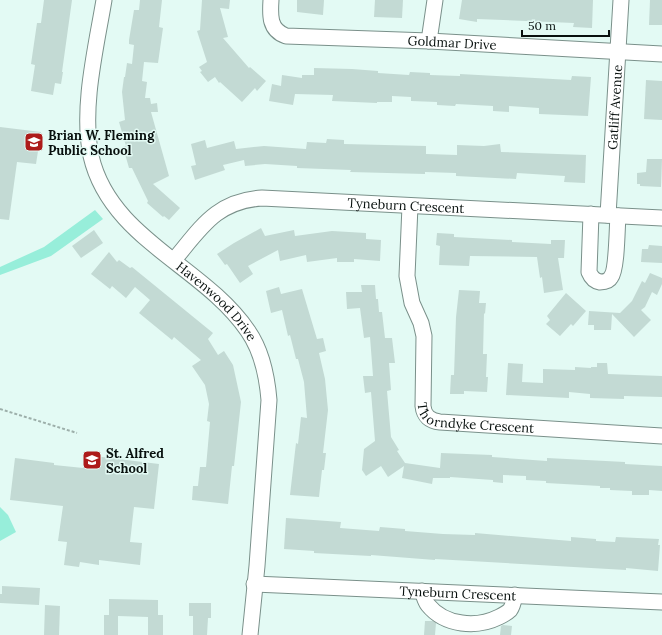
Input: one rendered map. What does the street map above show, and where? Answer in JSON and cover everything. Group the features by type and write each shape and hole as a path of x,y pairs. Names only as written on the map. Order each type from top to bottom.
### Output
{"street":[{"name":"Havenwood Drive","path":"104,0 89,98 88,131 92,158 103,188 134,228 225,303 248,331 260,353 268,379 269,400 250,635"},
{"name":"Goldmar Drive","path":"272,0 270,14 272,24 279,33 286,36 429,41 662,54"},
{"path":"429,41 435,0"},
{"name":"Gatliff Avenue","path":"591,214 589,272 593,279 601,282 611,278 615,267 613,215 621,0"},
{"name":"Tyneburn Crescent","path":"174,260 211,217 226,206 244,200 262,198 662,218"},
{"name":"Thorndyke Crescent","path":"410,206 407,276 412,303 421,323 424,336 423,406 425,414 429,418 437,422 662,436"},
{"name":"Tyneburn Crescent","path":"254,584 662,602"},
{"path":"422,591 427,604 436,613 455,622 471,624 488,621 503,615 510,610 515,595"}],"path":[{"path":"0,409 77,433"}],"green space":[{"path":"95,210 103,219 51,256 0,275 0,267 44,247"},
{"path":"0,507 8,515 16,532 0,541"}],"building":[{"path":"44,0 72,0 61,84 55,83 53,95 31,91 35,65 31,64 37,23 41,23"},
{"path":"140,0 162,0 159,27 163,28 158,63 144,62 142,81 147,82 145,98 150,98 151,104 157,103 158,112 151,112 169,176 153,184 180,208 169,220 164,216 163,217 147,203 148,201 132,168 129,168 123,147 126,146 119,122 125,120 122,92 127,63 132,64 134,45 129,44 129,40 134,10 139,10"},
{"path":"202,0 230,0 229,9 220,8 228,37 223,38 249,68 250,67 266,81 257,91 255,88 242,102 220,82 219,83 215,77 208,82 200,72 202,71 199,67 207,62 197,31 200,30"},
{"path":"297,0 324,0 323,15 297,12"},
{"path":"375,0 403,0 402,18 374,17"},
{"path":"462,0 593,0 592,28 573,27 574,23 477,19 477,22 459,19"},
{"path":"650,0 662,0 662,25 649,25"},
{"path":"314,68 352,69 378,71 378,73 409,75 410,72 430,73 430,75 460,76 460,74 571,80 572,76 591,77 588,116 539,114 539,108 509,106 509,112 493,111 493,106 456,104 455,106 437,105 437,102 411,101 411,97 392,96 392,102 377,103 332,101 333,95 295,94 293,105 269,101 272,84 281,86 282,75 302,78 302,75 314,75"},
{"path":"646,80 662,81 662,120 644,119"},
{"path":"0,127 41,132 36,164 17,162 9,220 0,219"},
{"path":"327,139 344,140 344,144 426,146 426,154 457,155 457,145 484,146 500,144 501,152 586,155 585,183 564,182 565,176 517,173 516,179 456,176 456,173 425,172 425,174 350,172 351,170 297,168 297,166 265,164 245,166 244,160 223,165 225,170 195,180 191,166 196,165 191,144 205,140 207,148 234,141 236,149 264,146 306,149 307,142 326,143"},
{"path":"647,159 662,159 661,187 640,186 640,184 637,184 637,173 646,172"},
{"path":"261,228 265,236 294,230 295,236 332,231 366,233 366,239 381,240 380,261 354,259 354,262 337,262 337,258 307,262 306,255 280,261 278,250 248,266 253,274 240,283 227,264 225,265 217,254"},
{"path":"94,230 103,243 81,258 72,246"},
{"path":"437,233 454,234 454,237 512,240 512,242 551,244 551,240 565,240 564,258 558,258 563,290 544,293 537,257 470,256 469,266 439,265 440,246 436,245"},
{"path":"649,245 662,246 662,263 641,262 642,249 648,249"},
{"path":"109,252 117,262 119,260 130,268 132,267 213,333 208,339 218,355 224,351 233,365 241,402 228,504 192,500 193,486 198,486 200,467 206,467 210,422 207,421 209,404 205,385 192,366 201,360 174,337 172,340 139,313 150,300 135,287 126,298 112,286 110,289 91,274"},
{"path":"650,273 662,278 662,284 657,295 652,292 645,307 641,310 651,320 634,337 612,314 611,330 594,330 594,325 588,325 589,311 620,313 632,301 642,281 645,283"},
{"path":"361,285 375,285 379,312 382,312 385,338 392,338 395,363 389,363 391,390 387,391 391,437 399,450 397,451 405,463 440,468 441,453 492,455 492,457 547,461 547,458 625,462 625,464 662,466 662,491 649,490 649,495 632,495 632,491 610,490 610,488 600,488 600,486 546,483 546,481 526,480 526,476 503,475 503,483 493,482 493,480 450,477 433,478 432,484 402,478 404,466 388,477 381,466 366,476 362,470 364,449 375,441 371,392 365,393 363,376 373,376 370,337 364,338 360,308 347,309 346,292 362,292"},
{"path":"279,287 281,294 302,289 317,339 323,338 326,351 319,353 325,379 328,410 323,453 326,453 324,470 322,470 319,497 290,495 296,443 298,444 301,417 307,418 304,382 298,359 296,359 290,335 288,336 282,310 271,313 266,291"},
{"path":"459,290 480,291 479,303 486,303 485,314 484,313 483,354 487,354 487,392 464,391 464,394 450,394 451,375 454,375 456,317"},
{"path":"566,293 586,311 573,326 571,324 560,336 546,324 550,320 547,316"},
{"path":"508,363 523,364 522,382 543,383 543,369 575,370 575,367 591,368 597,367 597,363 607,363 608,374 662,376 662,397 624,396 624,399 590,398 590,394 569,392 569,398 506,395"},
{"path":"94,456 159,464 154,509 134,507 130,542 142,543 140,565 99,560 99,565 80,562 79,567 64,565 67,542 58,541 63,506 10,500 15,458 54,463 54,465 93,469"},
{"path":"286,518 341,522 340,528 379,531 380,527 405,529 405,531 443,534 475,535 475,533 571,541 571,537 615,542 616,537 659,539 658,571 626,568 626,570 314,553 314,551 284,549"},
{"path":"2,586 40,588 39,605 0,603"},
{"path":"109,599 158,600 158,615 163,615 163,635 148,635 148,617 118,616 118,635 104,635 104,615 109,615"},
{"path":"189,603 211,603 211,618 208,618 207,635 193,635 193,616 189,616"},
{"path":"45,605 60,606 59,635 44,635"},
{"path":"425,621 433,621 436,623 435,635 424,635"},
{"path":"501,626 512,626 511,635 500,635"}],"place":[{"name":"Brian W. Fleming Public School","path":"34,142"},
{"name":"St. Alfred School","path":"92,460"}]}
